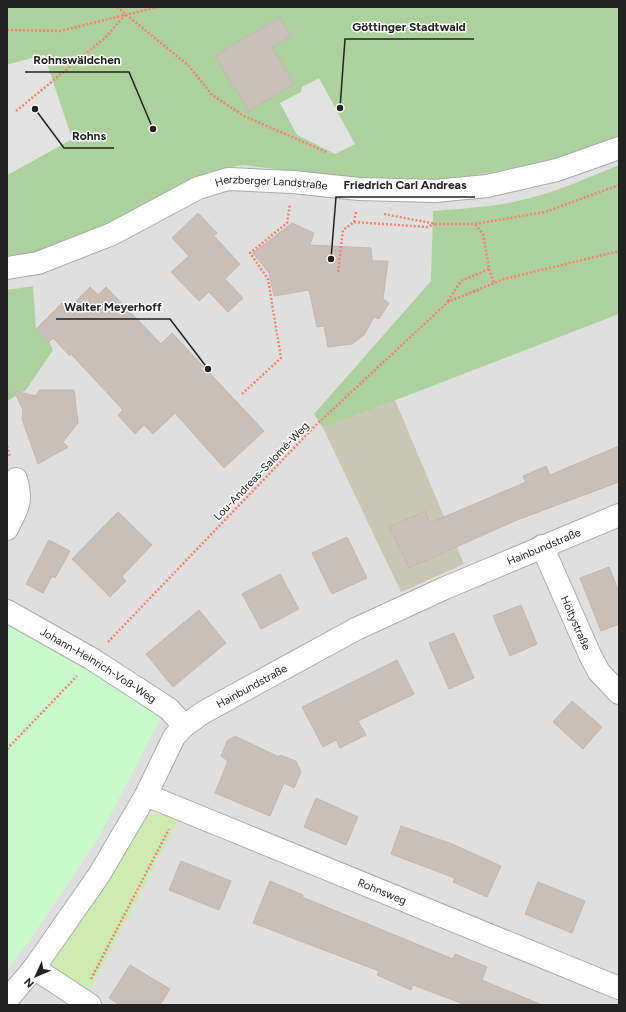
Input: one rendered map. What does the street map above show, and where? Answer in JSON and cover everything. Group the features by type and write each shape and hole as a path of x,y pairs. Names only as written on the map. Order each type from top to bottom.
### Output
{"street":[{"name":"Herzberger Landstraße","path":"7,268 38,263 112,234 198,188 228,179 293,182 359,189 436,191 487,186 557,170 619,148"},
{"path":"7,529 20,501 20,492 16,478"},
{"name":"Hainbundstraße","path":"7,1000 34,968 99,875 146,795 174,737 184,726 210,708 356,629 445,588 542,546 619,515"},
{"name":"Höltystraße","path":"542,546 599,672 619,693"},
{"name":"Johann-Heinrich-Voß-Weg","path":"7,611 92,659 169,709 184,726"},
{"name":"Rohnsweg","path":"146,795 619,988"},
{"path":"34,968 85,1002"}],"path":[{"path":"117,7 189,66 212,95 244,116 326,152"},
{"path":"7,30 60,30 158,7"},
{"path":"16,111 105,38 125,14"},
{"path":"242,394 282,358 268,279 250,253 287,223 293,182"},
{"path":"354,222 427,227 436,224 475,224 545,212 619,185"},
{"path":"338,272 344,230 354,222 356,213"},
{"path":"475,224 483,234 489,268 494,283"},
{"name":"Lou-Andreas-Salomé-Weg","path":"448,302 504,279 619,251"},
{"name":"Lou-Andreas-Salomé-Weg","path":"7,749 317,424 448,302 461,280 489,268"},
{"path":"85,1002 179,809"}],"shaded area":[{"path":"44,55 72,139 7,175 7,65"},
{"path":"319,78 355,144 335,154 297,135 280,103 301,92 302,87"},
{"path":"619,137 619,1005 7,1005 7,256 43,252 112,223 210,172 243,165 346,178 557,160"},
{"path":"395,400 464,564 401,592 323,428"}],"green space":[{"path":"7,7 619,7 619,137 557,160 459,178 425,181 346,178 243,165 210,172 112,223 43,252 7,256 7,175 72,139 44,55 7,65"},
{"path":"619,165 619,314 323,428 314,414 431,281 433,211 482,207 518,201 542,195"},
{"path":"33,286 36,329 49,342 53,350 26,390 7,401 7,290"},
{"path":"7,619 159,712 159,721 99,837 30,940 7,970"},
{"path":"163,813 179,819 87,996 60,976 54,965 53,958 141,822 151,815"}],"building":[{"path":"280,17 291,36 272,47 294,84 249,111 215,56"},
{"path":"198,213 217,233 214,236 240,264 225,279 243,298 228,312 209,292 199,301 171,272 189,256 172,238"},
{"path":"292,223 314,233 310,245 371,248 372,261 388,261 383,299 389,303 379,319 374,317 364,335 352,344 328,347 324,326 317,327 309,290 274,296 269,273 253,253"},
{"path":"90,287 98,295 106,287 161,344 172,333 264,431 224,468 175,413 153,434 144,425 135,434 118,415 123,410 70,353 70,356 53,338 49,342 36,329 62,303 68,309"},
{"path":"39,390 74,390 78,423 63,442 68,447 38,464 22,419 23,410 14,391 36,396"},
{"path":"619,446 619,482 517,520 409,568 389,527 425,511 430,523 526,482 523,476 546,466 550,475"},
{"path":"118,512 152,545 122,576 126,581 110,597 72,559"},
{"path":"347,537 367,578 332,594 312,553"},
{"path":"49,540 70,551 55,578 52,576 43,593 26,584"},
{"path":"609,567 619,592 619,624 601,631 580,578"},
{"path":"280,574 299,609 261,629 242,594"},
{"path":"521,605 537,644 510,656 493,616"},
{"path":"199,610 226,643 173,687 146,654"},
{"path":"454,633 474,678 449,689 429,643"},
{"path":"397,660 414,694 358,721 366,735 340,748 336,740 323,747 302,707"},
{"path":"572,701 602,727 583,749 553,722"},
{"path":"235,736 279,757 280,755 296,761 301,772 294,788 284,783 270,816 215,793 228,761 221,756 227,741"},
{"path":"316,798 358,817 346,845 304,827"},
{"path":"401,826 452,844 501,866 487,897 453,882 455,878 391,854"},
{"path":"181,861 231,881 219,910 169,890"},
{"path":"270,881 303,895 302,897 453,959 455,954 487,967 482,980 542,1005 466,1005 413,985 411,990 377,975 379,971 253,923"},
{"path":"538,882 585,901 572,933 525,914"},
{"path":"130,965 170,989 160,1005 120,1005 109,998"}],"place":[{"name":"Göttinger Stadtwald","path":"340,108"},
{"name":"Rohns","path":"35,109"},
{"name":"Rohnswäldchen","path":"153,129"},
{"name":"Friedrich Carl Andreas","path":"331,259"},
{"name":"Walter Meyerhoff","path":"208,369"}]}
